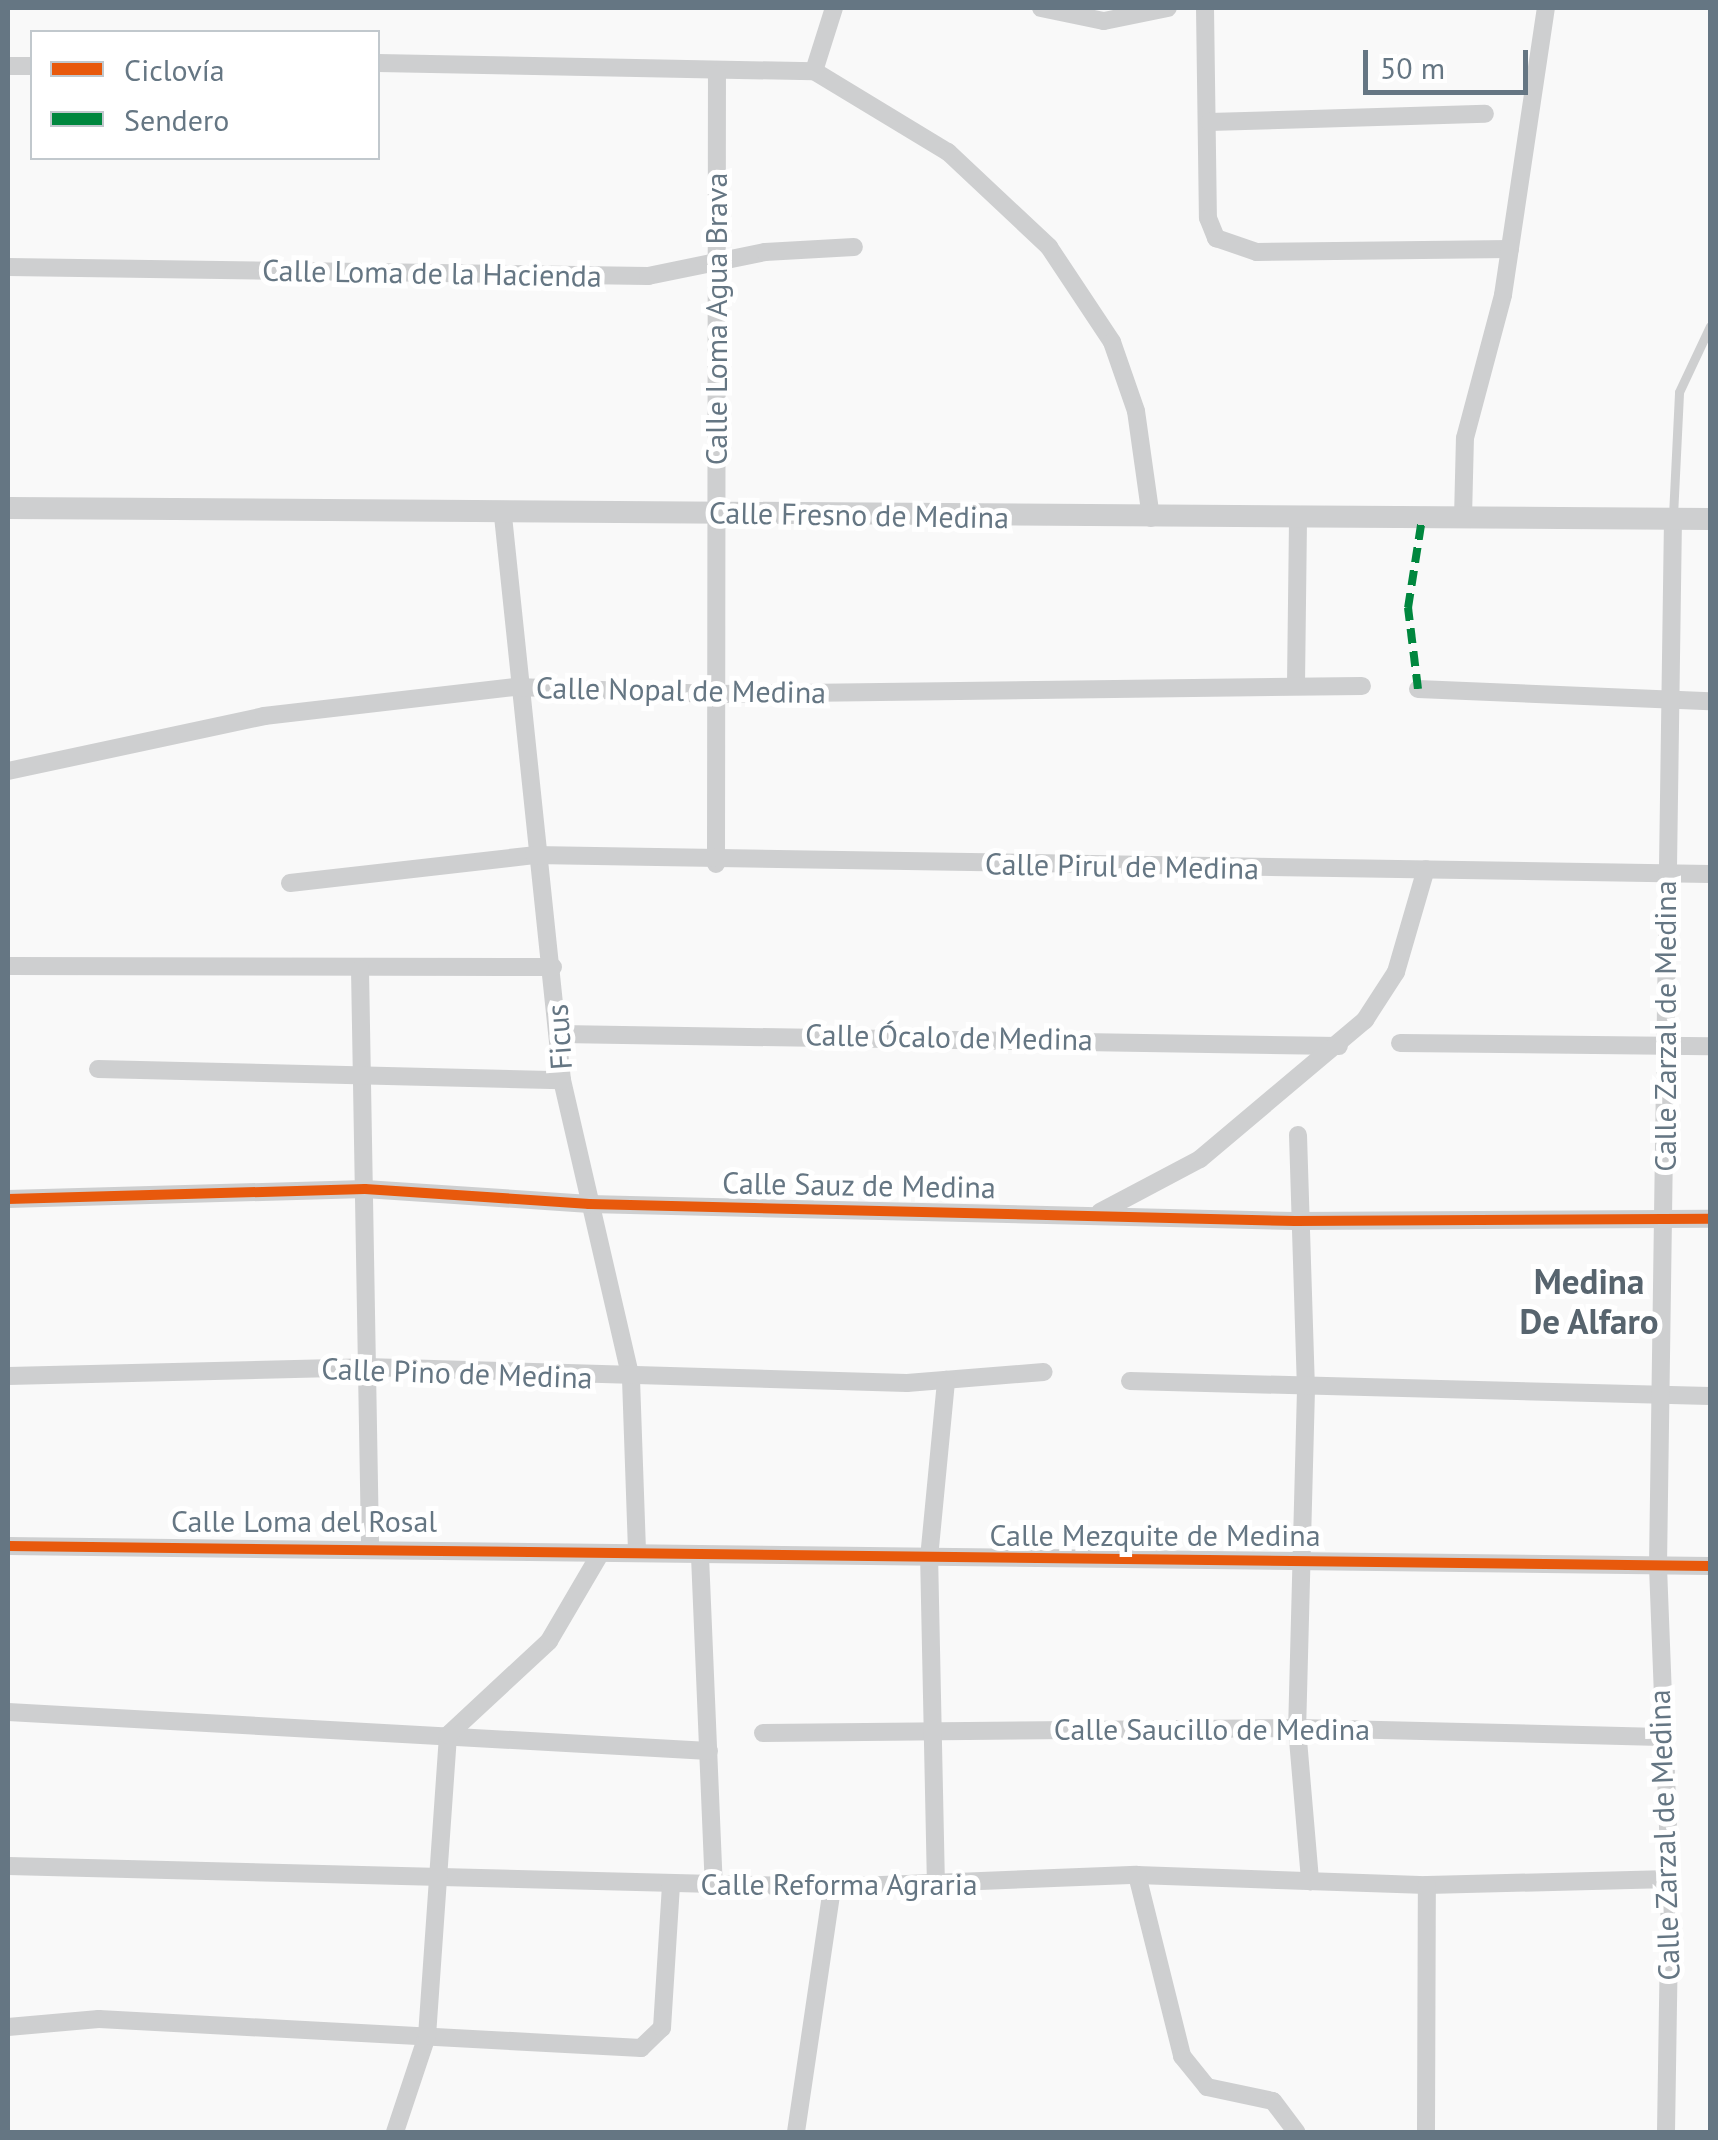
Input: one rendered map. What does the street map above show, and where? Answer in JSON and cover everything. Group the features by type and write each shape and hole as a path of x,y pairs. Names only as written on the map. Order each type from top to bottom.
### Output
{"street":[{"path":"814,71 834,8"},
{"path":"1041,8 1104,21 1168,8"},
{"path":"1205,8 1210,122 1208,218 1216,238 1257,252 1510,249"},
{"path":"1464,518 1465,438 1510,249 1546,8"},
{"path":"380,63 717,74 814,71 948,152 1048,246 1112,342 1136,411 1151,518"},
{"name":"Calle Loma Agua Brava","path":"716,864 717,74"},
{"path":"1210,122 1485,114"},
{"name":"Calle Loma de la Hacienda","path":"8,267 648,276 854,248"},
{"name":"Calle Fresno de Medina","path":"8,508 502,516 1710,519"},
{"name":"Ficus","path":"502,516 516,688 534,855 554,967 562,1080 630,1378 637,1552"},
{"path":"1296,684 1298,518"},
{"name":"Calle Zarzal de Medina","path":"1666,2132 1670,1879 1660,1737 1658,1566 1673,518"},
{"name":"Calle Nopal de Medina","path":"8,771 264,716 516,688 715,694 1362,686"},
{"path":"1418,689 1710,701"},
{"name":"Calle Pirul de Medina","path":"290,883 534,855 716,864 1426,868 1710,874"},
{"path":"1090,1216 1200,1159 1339,1046 1396,972 1426,868"},
{"path":"8,966 554,967"},
{"path":"360,969 365,1071 370,1544"},
{"name":"Calle Ócalo de Medina","path":"560,1034 1339,1046"},
{"path":"1400,1043 1710,1046"},
{"path":"98,1069 365,1071 562,1080"},
{"path":"1298,1135 1295,1221 1306,1389 1297,1728 1310,1881"},
{"name":"Calle Sauz de Medina","path":"8,1198 365,1189 588,1204 1295,1221 1710,1220"},
{"name":"Calle Pino de Medina","path":"8,1376 366,1367 907,1384 1044,1372"},
{"path":"936,1887 929,1558 946,1380"},
{"path":"1130,1381 1306,1389 1710,1396"},
{"name":"Calle Loma del Rosal","path":"8,1546 370,1544 600,1554"},
{"path":"395,2132 427,2036 448,1735 548,1640 600,1554"},
{"name":"Calle Mezquite de Medina","path":"600,1554 1710,1566"},
{"path":"700,1556 714,1885"},
{"path":"8,1712 709,1751"},
{"name":"Calle Saucillo de Medina","path":"763,1733 1297,1728 1660,1737"},
{"name":"Calle Reforma Agraria","path":"8,1866 832,1887 936,1887 1137,1875 1426,1884 1670,1879"},
{"path":"1137,1875 1182,2056 1206,2087 1272,2101 1296,2132"},
{"path":"1426,1884 1426,2132"},
{"path":"8,2027 99,2019 641,2048 662,2028 671,1885"},
{"path":"796,2132 832,1887"}],"lane":[{"path":"1673,518 1679,392 1710,326"}],"marked path":[{"path":"1418,689 1408,608 1422,519"}],"cycle path":[{"path":"8,1199 365,1189 589,1204 1295,1221 1710,1219"},
{"path":"8,1546 1710,1566"}],"district":[{"name":"Medina De Alfaro","path":"1589,1301"}]}
